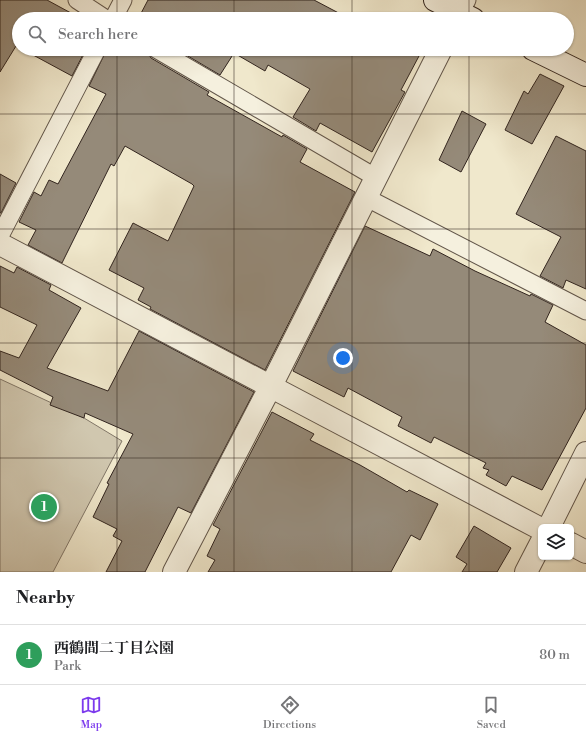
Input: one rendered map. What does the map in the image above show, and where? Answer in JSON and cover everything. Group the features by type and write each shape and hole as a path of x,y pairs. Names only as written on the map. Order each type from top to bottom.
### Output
{"street":[{"path":"436,0 462,12"},
{"path":"174,572 271,387 375,177 437,56"},
{"path":"547,56 586,75"},
{"path":"0,244 538,527"},
{"path":"550,524 586,453"},
{"path":"574,546 586,552"},
{"path":"526,572 538,549"}],"lane":[{"path":"76,0 95,12"},
{"path":"117,12 123,0"},
{"path":"0,236 93,56"},
{"path":"168,56 375,177"},
{"path":"365,197 586,311"}],"shaded area":[{"path":"0,379 84,418 122,441 53,572 0,572"}],"building":[{"path":"0,0 47,0 69,12 12,12 12,52 0,72"},
{"path":"148,0 314,0 337,12 142,12"},
{"path":"35,56 82,56 72,76"},
{"path":"104,56 150,56 209,92 207,95 282,137 283,135 307,149 300,162 355,192 265,370 150,309 151,307 138,300 144,288 109,270 133,223 168,241 194,186 125,146 114,166 111,164 62,263 28,245 36,230 19,222 34,192 41,196 49,180 58,184 106,94 89,86"},
{"path":"188,56 232,56 220,75"},
{"path":"239,56 419,56 401,90 405,92 372,152 320,123 316,131 293,117 310,89 268,65 265,71"},
{"path":"540,74 564,86 532,144 505,130 524,91 528,94"},
{"path":"462,111 486,124 461,172 439,160"},
{"path":"556,136 586,151 586,289 566,280 563,288 540,276 561,237 516,214"},
{"path":"0,174 16,183 1,213 0,213"},
{"path":"365,226 430,256 433,249 475,271 530,296 531,294 553,305 545,322 586,345 586,408 542,490 512,476 506,486 486,475 489,470 483,468 486,463 434,437 431,443 398,426 402,417 348,388 344,397 293,371"},
{"path":"0,266 14,273 17,267 51,285 49,290 81,308 47,368 108,391 139,331 254,392 191,513 178,507 145,572 106,572 122,541 113,536 117,529 93,517 109,484 107,483 133,434 85,413 84,418 50,405 53,397 0,370 0,351 19,358 37,325 0,307"},
{"path":"272,412 314,434 310,440 360,465 407,492 409,490 438,504 420,540 411,535 391,572 208,572 215,560 207,556 220,529 213,525"},
{"path":"474,526 511,548 497,572 462,572 467,564 456,557"}],"place":[{"name":"西鶴間二丁目公園","path":"44,507"}]}
